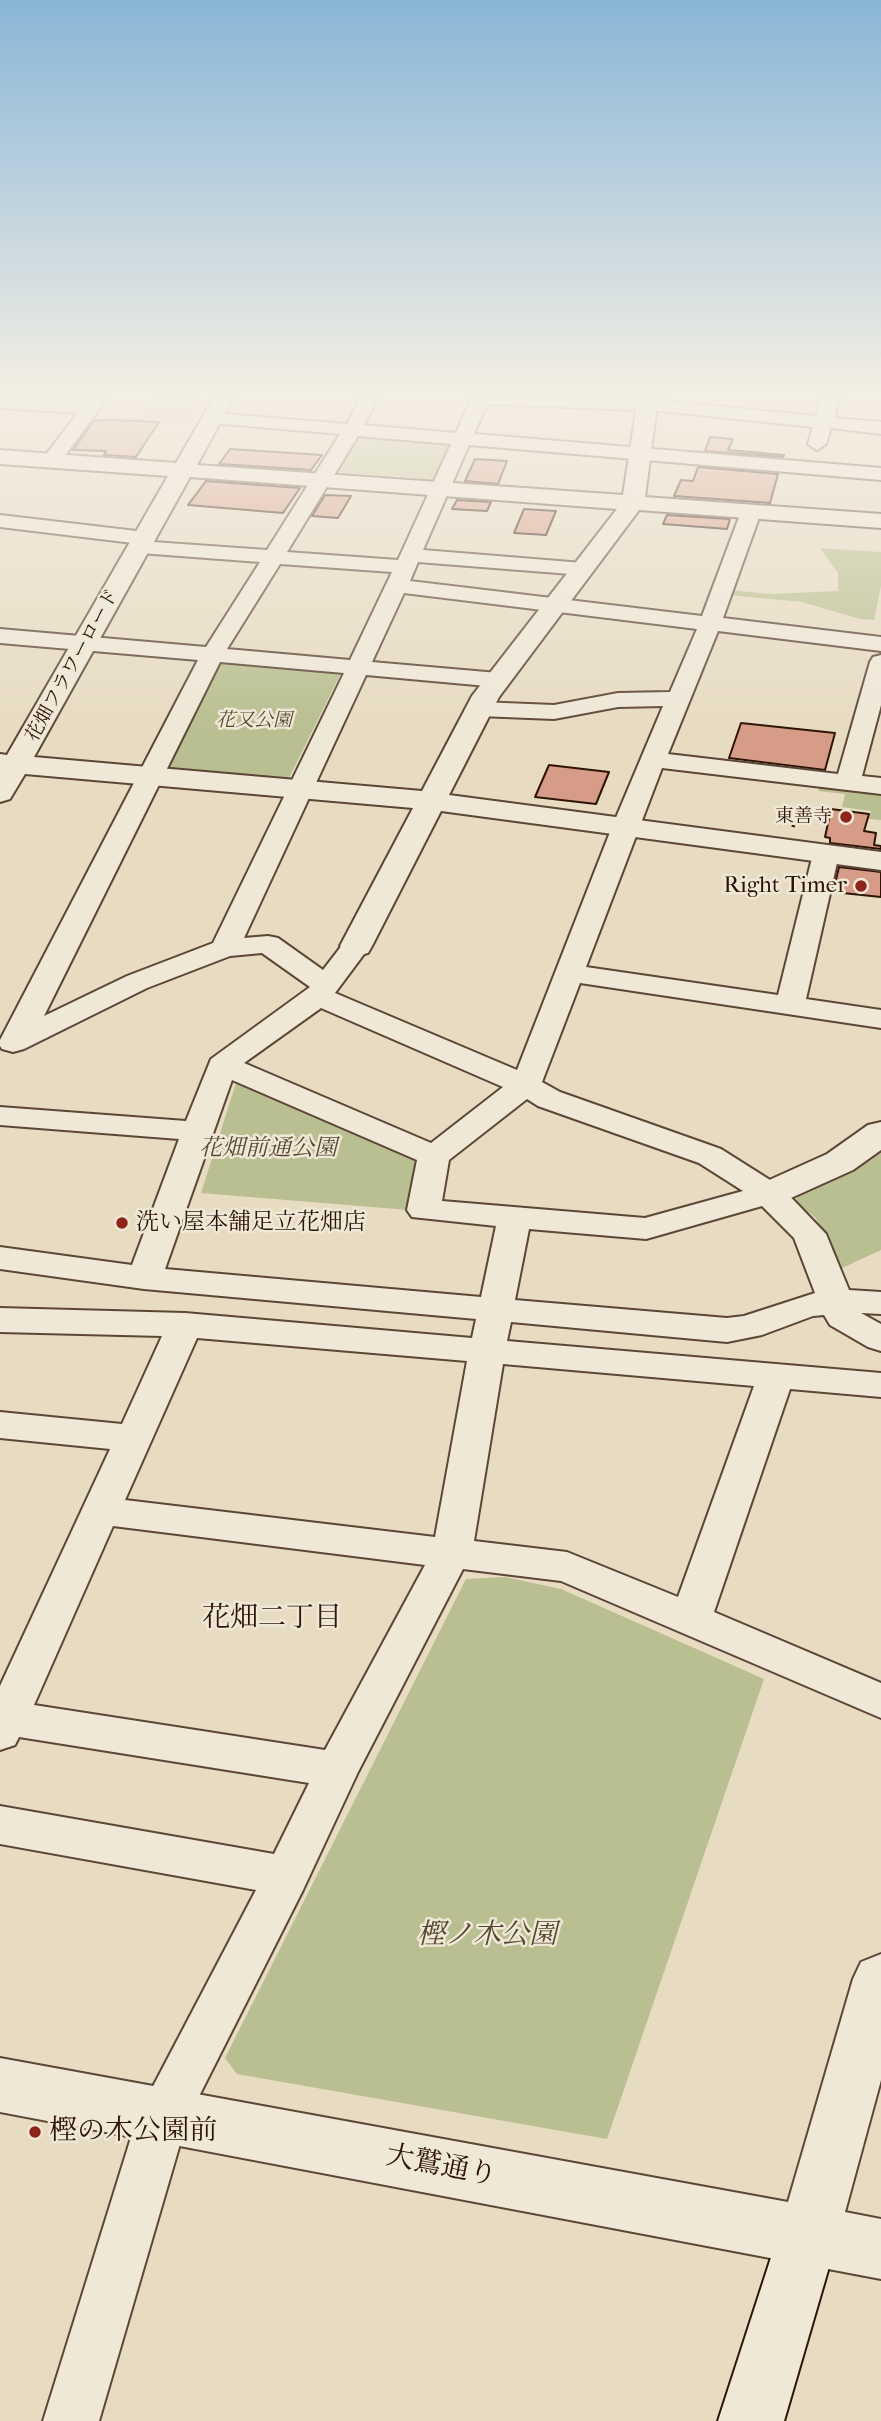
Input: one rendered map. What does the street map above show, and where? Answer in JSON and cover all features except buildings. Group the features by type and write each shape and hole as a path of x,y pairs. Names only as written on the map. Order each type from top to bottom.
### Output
{"street":[{"name":"花畑フラワーロード","path":"0,793 9,764 86,643 164,505"},
{"path":"8,1047 213,654 307,505"},
{"path":"225,948 434,505"},
{"path":"144,1278 222,1065 322,990 356,946 479,709 498,680 632,505"},
{"path":"659,505 881,521"},
{"path":"751,512 710,623 625,827 530,1076 525,1084 435,1156 424,1210 646,1229 769,1194 840,1162 881,1132"},
{"path":"2,524 274,557 405,569 583,569"},
{"path":"405,569 556,605 881,643"},
{"path":"0,636 498,680"},
{"path":"848,782 881,663"},
{"path":"479,709 554,712 618,700 678,699"},
{"path":"654,760 881,786"},
{"path":"9,764 431,802 881,861"},
{"path":"790,1005 826,854"},
{"path":"8,1047 137,982 225,948 268,944 322,990 525,1084 550,1099 710,1156 740,1173 769,1194 808,1234 842,1317 881,1339"},
{"path":"569,973 881,1019"},
{"path":"222,1065 435,1156"},
{"path":"0,1116 197,1131"},
{"path":"71,2421 163,2115 287,1876 337,1770 452,1552 491,1330 515,1217"},
{"path":"0,1258 491,1330 776,1377 881,1385"},
{"path":"0,1320 491,1330 727,1330 749,1327 810,1305 881,1303"},
{"path":"185,1325 4,1725 337,1770"},
{"path":"691,1619 776,1377"},
{"path":"0,1425 135,1438"},
{"path":"102,1511 567,1567 881,1701"},
{"path":"0,1825 287,1876"},
{"path":"751,2421 808,2236 881,1979"},
{"name":"大鷲通り","path":"0,2085 881,2249"}],"path":[{"path":"790,838 797,812 826,816"}],"green space":[{"path":"820,548 881,552 881,586 874,620 860,619 802,602 728,595 729,590 771,594 838,591 838,573"},
{"name":"花又公園","path":"224,661 339,670 341,673 289,778 284,781 169,769 218,663"},
{"path":"820,785 881,792 881,820 869,819 871,811 842,807 845,794 818,791"},
{"name":"花畑前通公園","path":"236,1083 417,1157 409,1210 201,1193"},
{"path":"881,1150 881,1250 840,1269 827,1237 815,1217 796,1203 797,1197 857,1169"},
{"name":"樫ノ木公園","path":"505,1577 561,1589 764,1679 607,2139 237,2074 225,2058 466,1579"}],"place":[{"name":"東善寺","path":"846,817"},
{"name":"Right Timer","path":"861,886"},
{"name":"洗い屋本舗足立花畑店","path":"122,1223"},
{"name":"樫の木公園前","path":"35,2132"}],"district":[{"name":"花畑二丁目","path":"272,1619"}]}
